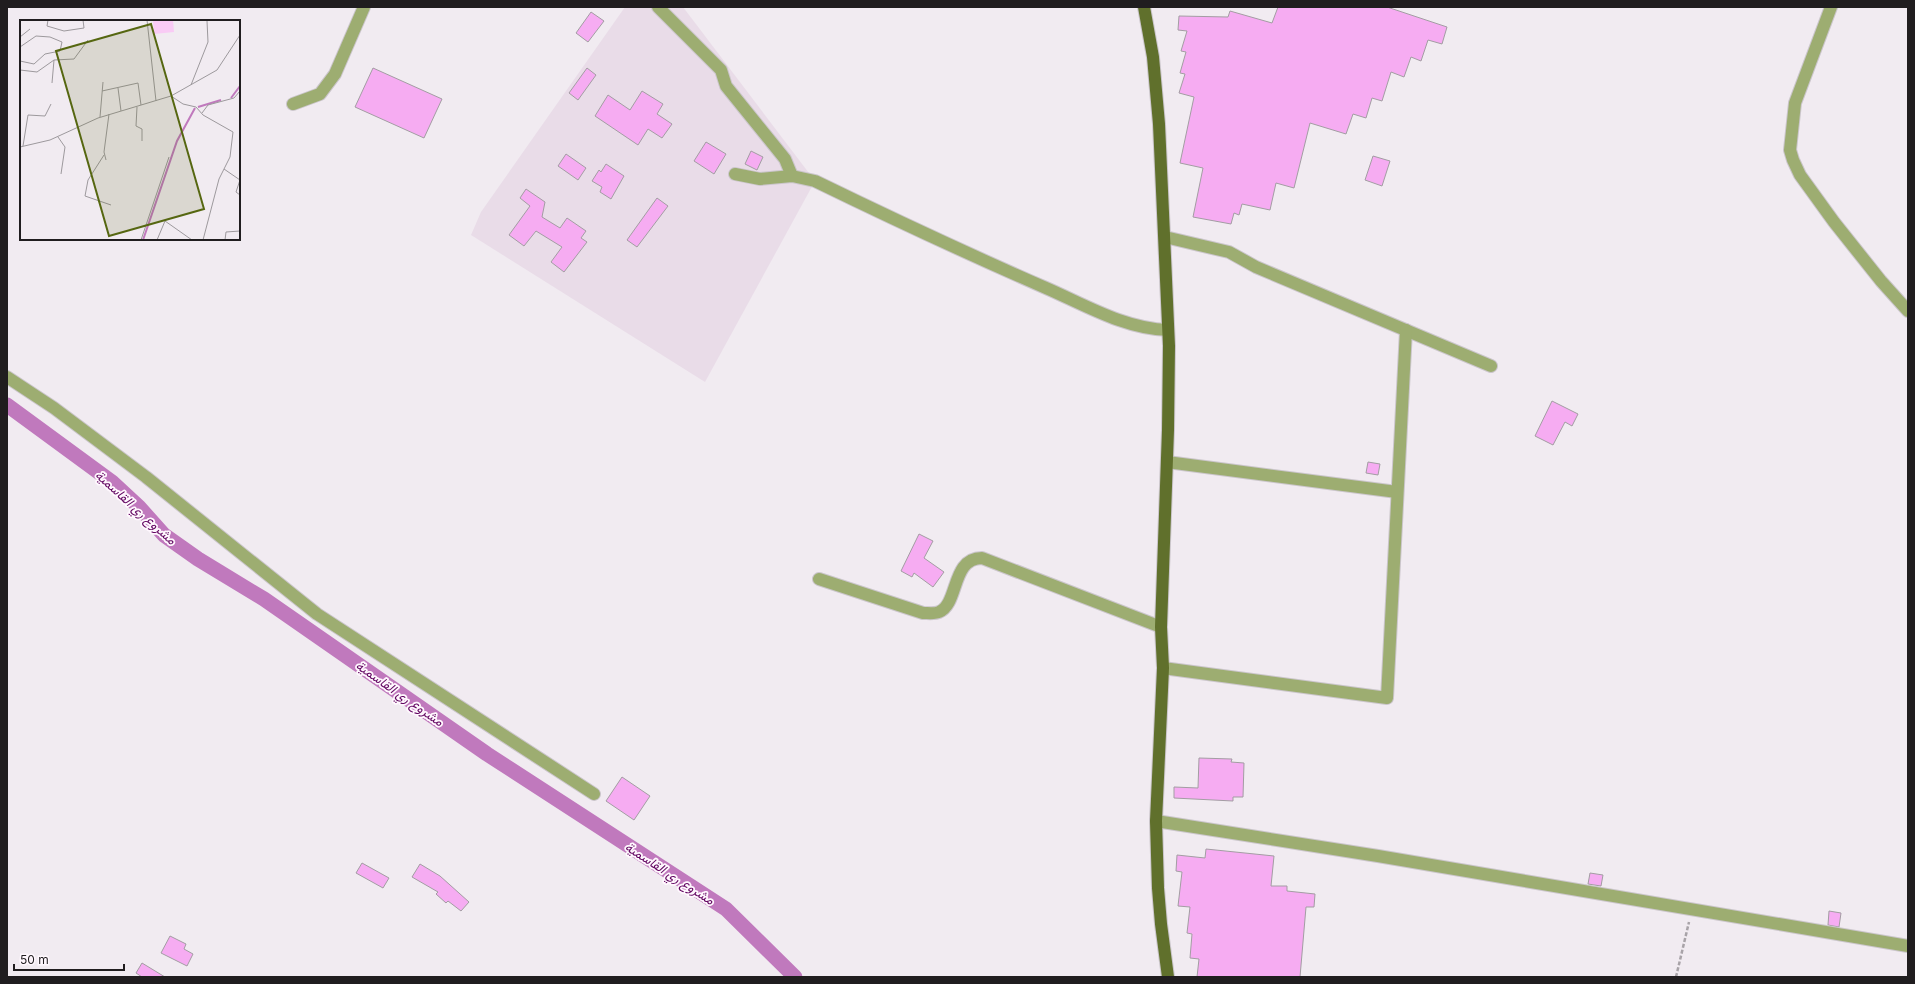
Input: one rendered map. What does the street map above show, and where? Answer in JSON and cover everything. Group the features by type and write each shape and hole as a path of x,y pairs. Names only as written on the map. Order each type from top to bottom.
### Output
{"main road":[{"path":"1144,7 1153,57 1158,109 1165,237 1168,330 1167,462 1161,627 1163,668 1156,821 1160,924 1168,977"}],"street":[{"path":"293,104 320,94 335,74 364,7"},
{"path":"658,7 721,70 726,86 785,159 792,176"},
{"path":"1831,7 1795,103 1790,150 1792,160 1800,175 1834,222 1881,281 1908,311"},
{"path":"735,174 760,179 792,176 815,181 1007,271 1112,317 1149,330 1168,330"},
{"path":"1165,237 1229,252 1256,267 1491,366"},
{"path":"1163,668 1387,698 1406,330"},
{"path":"7,377 54,408 146,477 317,614 594,794"},
{"path":"1167,462 1397,492"},
{"path":"819,579 923,613 938,613 945,608 959,575 965,565 982,558 1161,627"},
{"path":"1156,821 1378,856 1908,946"}],"path":[{"path":"1676,977 1692,910"}],"shaded area":[{"path":"625,7 683,7 815,181 705,382 471,235 481,212"}],"building":[{"path":"1278,7 1387,7 1447,27 1442,44 1428,40 1421,61 1411,57 1404,77 1391,72 1382,101 1372,98 1366,118 1353,114 1346,134 1310,123 1294,188 1276,183 1270,210 1242,204 1239,215 1234,213 1231,224 1193,217 1203,168 1180,163 1194,97 1179,93 1185,74 1180,73 1186,52 1181,51 1187,31 1178,30 1179,16 1228,17 1230,11 1272,23"},
{"path":"591,12 604,21 588,42 576,33"},
{"path":"373,68 442,99 424,138 355,107"},
{"path":"587,68 596,75 578,100 569,93"},
{"path":"642,91 663,104 657,114 672,124 662,138 648,129 638,145 595,116 608,95 630,110"},
{"path":"706,142 726,154 714,174 694,161"},
{"path":"751,151 763,157 757,170 745,164"},
{"path":"566,154 586,168 578,180 558,166"},
{"path":"1373,156 1390,161 1382,186 1365,180"},
{"path":"606,164 624,176 611,199 600,192 602,187 592,181 599,170 601,172"},
{"path":"526,189 545,202 542,217 560,228 567,218 586,231 581,238 587,242 564,272 551,262 562,247 536,231 524,246 509,235 530,206 520,198"},
{"path":"657,198 668,206 637,247 627,240"},
{"path":"1552,401 1578,414 1572,426 1565,422 1553,445 1535,436"},
{"path":"1368,462 1380,464 1378,475 1366,473"},
{"path":"919,534 933,541 924,558 944,572 933,587 914,573 912,577 901,571"},
{"path":"1199,758 1232,759 1231,762 1244,763 1243,797 1233,797 1233,801 1174,798 1174,787 1198,788"},
{"path":"622,777 650,796 634,820 606,801"},
{"path":"1206,849 1274,856 1271,886 1287,886 1287,891 1315,894 1314,907 1306,907 1300,977 1197,977 1199,959 1190,958 1192,934 1187,933 1190,907 1178,906 1182,872 1176,871 1177,855 1205,858"},
{"path":"362,863 389,878 383,888 356,873"},
{"path":"420,864 440,876 469,902 461,911 448,901 446,903 436,894 438,892 412,877"},
{"path":"1590,873 1603,875 1601,886 1588,884"},
{"path":"1829,911 1841,913 1839,927 1828,925"},
{"path":"170,936 186,944 184,949 193,954 187,966 161,953"},
{"path":"142,963 165,977 142,977 136,973"}],"waterway":[{"name":"مشروع ري القاسمية","path":"7,405 112,482 139,507 164,535 198,559 264,599 487,754 726,909 795,977"}]}
